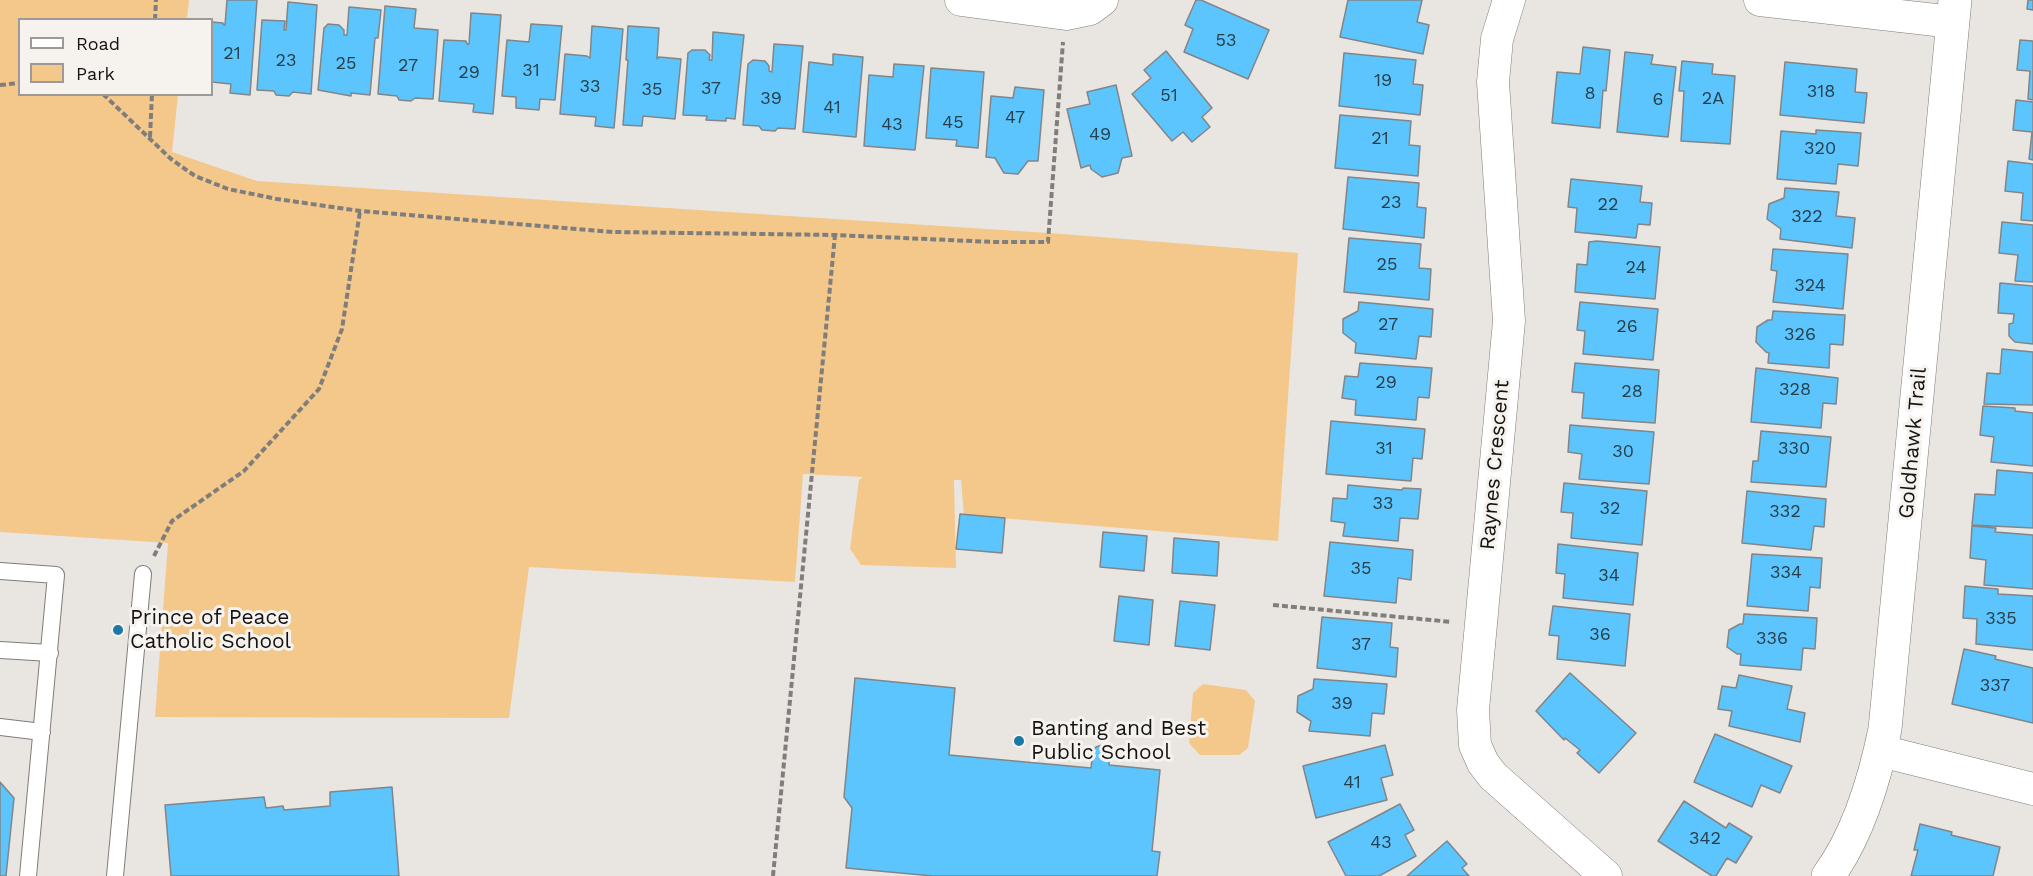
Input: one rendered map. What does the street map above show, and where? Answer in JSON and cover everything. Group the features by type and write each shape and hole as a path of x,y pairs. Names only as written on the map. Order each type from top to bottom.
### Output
{"street":[{"path":"961,0 1066,14 1090,9 1102,0"},
{"name":"Raynes Crescent","path":"1509,0 1497,39 1492,82 1509,321 1473,710 1476,745 1483,763 1493,776 1606,876"},
{"path":"1760,0 1954,11"},
{"name":"Goldhawk Trail","path":"1828,876 1848,843 1861,813 1881,751 1887,717 1954,11"},
{"path":"1881,751 2033,789"}],"lane":[{"path":"0,571 56,575 28,876"},
{"path":"116,876 143,574"},
{"path":"0,650 50,653"},
{"path":"0,727 42,732"}],"path":[{"path":"154,18 156,0"},
{"path":"105,96 171,159 195,176 228,189 278,199 360,211 613,231 1048,242 1062,59"},
{"path":"0,85 18,83"},
{"path":"150,137 152,96"},
{"path":"143,574 160,547 172,521 244,471 319,389 342,329 360,211"},
{"path":"773,876 835,235"},
{"path":"1273,605 1480,624"}],"green space":[{"path":"0,0 189,0 187,18 18,18 18,96 178,96 172,152 257,181 1063,234 1298,253 1278,541 964,515 961,480 954,480 956,568 861,565 850,549 859,480 863,477 803,474 795,582 529,567 509,718 155,717 168,543 0,532"},
{"path":"1203,684 1246,690 1255,701 1248,748 1239,755 1200,755 1189,743 1193,693"}],"building":[{"path":"227,0 257,0 250,95 230,93 231,84 213,82 213,22 225,25"},
{"path":"1196,0 1201,0 1269,30 1248,79 1184,52 1193,29 1185,25"},
{"path":"1348,0 1422,0 1417,22 1429,25 1423,54 1340,37"},
{"path":"2028,0 2033,0 2033,10 2027,9"},
{"path":"288,2 317,5 311,94 293,92 289,96 276,95 274,91 257,90 262,20 285,21 284,30 286,30"},
{"path":"385,6 416,9 414,28 438,30 433,99 399,100 397,96 378,94"},
{"path":"349,7 381,10 378,38 375,38 370,95 351,93 351,96 318,90 324,28 328,24 339,25 344,30 344,35 347,35"},
{"path":"471,13 501,15 493,114 473,112 474,104 439,101 444,40 466,41 469,44"},
{"path":"531,24 562,26 555,100 540,99 539,110 516,108 516,97 502,96 507,40 529,42"},
{"path":"592,26 623,29 614,128 595,126 596,117 560,114 565,54 590,58"},
{"path":"628,26 659,28 657,59 659,57 681,59 675,119 643,116 642,126 623,125"},
{"path":"713,32 744,35 735,119 726,118 726,121 706,120 707,116 683,115 688,53 692,50 705,50 710,55 709,60 712,60"},
{"path":"2020,40 2033,41 2033,100 2028,99 2030,71 2017,70"},
{"path":"774,44 803,46 795,129 762,130 759,126 743,125 748,64 753,60 765,61 769,66 769,71 772,72"},
{"path":"1583,47 1610,50 1606,91 1603,90 1600,128 1552,123 1557,72 1580,74"},
{"path":"1166,51 1212,108 1202,117 1210,127 1192,142 1183,132 1172,141 1132,94 1151,78 1144,70"},
{"path":"1625,52 1653,55 1651,64 1676,67 1668,137 1617,132"},
{"path":"1344,53 1416,60 1413,84 1423,85 1420,115 1339,106"},
{"path":"833,54 863,57 856,137 803,132 809,62 833,65"},
{"path":"1682,61 1713,64 1712,74 1735,76 1730,144 1681,141 1684,91 1679,91"},
{"path":"1785,62 1857,69 1855,92 1867,93 1864,123 1780,115"},
{"path":"894,64 924,66 915,150 864,146 869,75 893,77"},
{"path":"931,68 984,72 978,148 956,146 957,140 926,138"},
{"path":"1116,85 1132,156 1122,158 1118,173 1102,177 1091,169 1090,165 1081,168 1067,109 1090,104 1087,92"},
{"path":"1015,87 1044,90 1038,161 1028,161 1018,174 1004,173 995,158 986,157 991,96 1013,98"},
{"path":"2016,100 2033,102 2033,160 2029,159 2032,132 2013,130"},
{"path":"1340,115 1411,121 1409,145 1420,146 1418,176 1335,168"},
{"path":"1816,130 1861,133 1858,166 1838,164 1836,184 1777,179 1781,131 1816,134"},
{"path":"2008,161 2033,164 2033,221 2021,220 2023,193 2005,191"},
{"path":"1348,177 1419,183 1417,207 1426,208 1424,238 1343,229"},
{"path":"1571,179 1642,186 1640,202 1652,203 1650,225 1638,224 1636,238 1575,232 1577,208 1568,207"},
{"path":"1785,188 1839,192 1836,216 1855,218 1852,248 1780,239 1781,229 1767,219 1769,204 1784,198"},
{"path":"2002,222 2033,225 2033,282 2015,281 2018,255 1999,253"},
{"path":"1349,238 1421,244 1419,268 1431,269 1429,300 1344,292"},
{"path":"1589,242 1660,247 1655,299 1575,292 1577,264 1587,265"},
{"path":"1773,249 1848,254 1843,309 1773,302 1777,271 1771,270"},
{"path":"2000,283 2033,286 2033,344 2015,342 2009,336 2009,324 2013,323 2014,314 1998,313"},
{"path":"1359,302 1433,309 1431,337 1419,336 1416,359 1355,353 1356,343 1343,333 1343,319 1358,311"},
{"path":"1580,302 1658,309 1653,360 1583,354 1585,331 1577,330"},
{"path":"1773,311 1845,315 1843,345 1830,344 1829,368 1768,363 1769,353 1756,342 1757,327 1772,320"},
{"path":"2002,349 2033,352 2033,405 1984,404 1987,373 2000,374"},
{"path":"1360,363 1432,368 1429,398 1418,397 1416,420 1355,415 1356,400 1342,398 1345,376 1358,377"},
{"path":"1575,363 1659,370 1655,423 1582,418 1584,393 1572,392"},
{"path":"1756,368 1838,378 1836,404 1823,403 1821,428 1751,422"},
{"path":"1983,406 2015,408 2015,411 2033,413 2033,466 1991,462 1994,437 1980,435"},
{"path":"1331,421 1425,429 1422,459 1413,458 1411,481 1326,474"},
{"path":"1570,425 1654,432 1649,484 1579,479 1582,454 1568,452"},
{"path":"1761,431 1831,437 1826,487 1751,482 1753,461 1758,461"},
{"path":"1997,470 2033,473 2033,528 1972,525 1975,494 1995,495"},
{"path":"1564,483 1647,491 1642,545 1571,538 1573,513 1561,512"},
{"path":"1348,485 1402,490 1403,488 1421,489 1418,519 1400,518 1398,541 1343,536 1345,523 1331,521 1333,498 1347,499"},
{"path":"1747,491 1826,499 1824,527 1814,526 1811,550 1742,543"},
{"path":"960,514 1005,518 1002,553 956,549"},
{"path":"1972,526 1996,528 1995,532 2033,535 2033,589 1984,585 1986,560 1970,558"},
{"path":"1103,532 1147,536 1144,571 1100,567"},
{"path":"1174,538 1219,542 1217,576 1172,573"},
{"path":"1330,542 1413,550 1411,580 1398,578 1396,603 1324,596"},
{"path":"1558,544 1638,553 1633,605 1563,598 1565,574 1556,573"},
{"path":"1752,554 1822,558 1820,588 1810,587 1808,611 1747,606"},
{"path":"1965,586 1998,589 1998,594 2033,596 2033,650 1976,644 1977,619 1963,618"},
{"path":"1119,596 1153,600 1149,645 1114,641"},
{"path":"1180,601 1215,605 1210,650 1175,646"},
{"path":"1553,606 1630,614 1625,666 1557,659 1559,636 1549,635"},
{"path":"1744,614 1817,618 1815,649 1803,648 1801,670 1740,665 1741,654 1727,647 1729,630 1743,624"},
{"path":"1322,617 1392,623 1390,647 1398,648 1396,677 1317,668"},
{"path":"1964,649 2033,668 2033,723 1952,704"},
{"path":"1570,673 1636,733 1599,773 1577,753 1580,750 1565,738 1564,740 1536,711"},
{"path":"1739,675 1792,686 1787,709 1805,713 1800,742 1729,726 1732,711 1718,709 1722,686 1736,688"},
{"path":"855,678 955,688 949,755 1091,768 1093,750 1102,745 1110,751 1109,765 1160,770 1152,851 1160,852 1157,876 933,876 846,868 852,808 844,797"},
{"path":"1314,679 1387,684 1384,714 1372,713 1370,736 1309,731 1311,721 1297,712 1298,696 1313,689"},
{"path":"1715,734 1792,766 1780,793 1761,785 1752,807 1694,782"},
{"path":"1385,745 1393,775 1381,778 1387,800 1316,818 1303,766"},
{"path":"0,782 14,798 6,876 0,876"},
{"path":"392,787 399,876 171,876 165,805 264,797 266,808 283,806 284,810 330,806 330,792"},
{"path":"1684,801 1726,828 1729,823 1752,837 1736,863 1727,858 1716,876 1712,876 1658,841"},
{"path":"1400,804 1414,830 1405,835 1416,856 1379,876 1346,876 1328,842"},
{"path":"1920,824 1952,832 1951,835 2000,847 1993,876 1911,876 1918,850 1914,850"},
{"path":"1447,841 1467,864 1462,868 1469,876 1407,876"}],"place":[{"name":"Prince of Peace Catholic School","path":"118,630"},
{"name":"Banting and Best Public School","path":"1019,741"}]}
